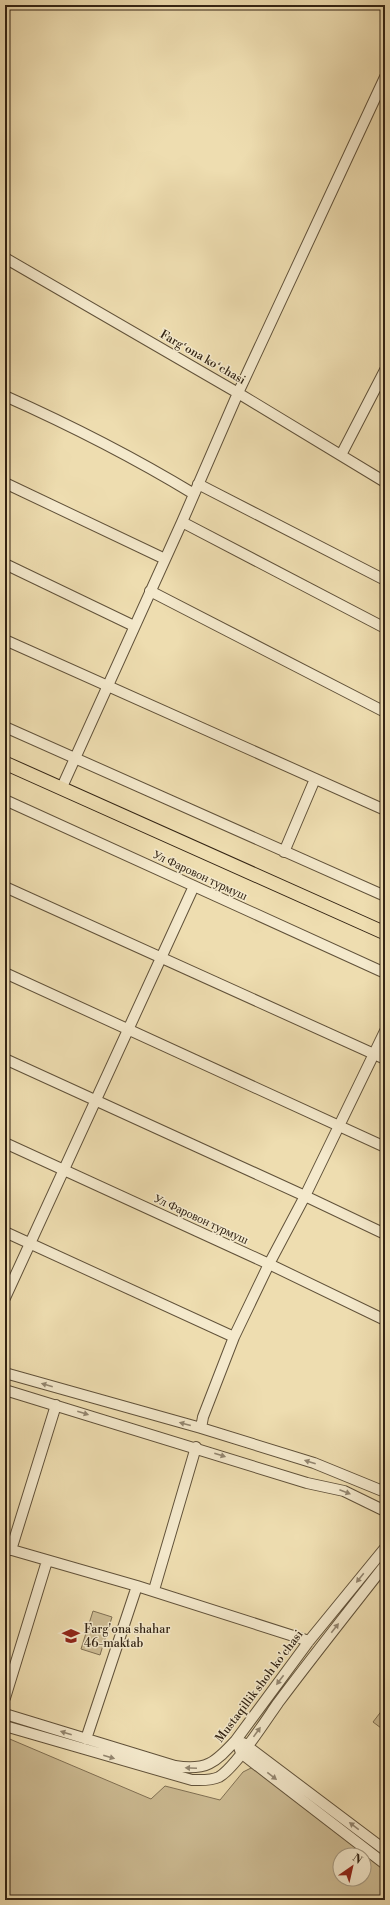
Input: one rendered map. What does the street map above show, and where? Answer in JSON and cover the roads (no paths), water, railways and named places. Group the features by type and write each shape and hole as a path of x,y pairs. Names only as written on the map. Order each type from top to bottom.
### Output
{"main road":[{"path":"5,763 62,787 385,933"}],"street":[{"path":"62,787 106,686 182,522 238,392 385,77"},
{"name":"Fargʻona koʻchasi","path":"5,258 238,392 385,482"},
{"path":"341,455 385,370"},
{"path":"5,396 79,431 155,470 385,580"},
{"path":"5,483 165,559"},
{"path":"182,522 385,628"},
{"path":"5,564 134,626"},
{"path":"150,591 385,712"},
{"path":"5,640 385,810"},
{"path":"5,727 385,896"},
{"path":"284,852 316,779"},
{"name":"Ул Фаровон турмуш","path":"5,800 385,973"},
{"path":"5,1298 194,886"},
{"path":"5,887 385,1059"},
{"path":"5,973 385,1147"},
{"path":"201,1428 203,1417 234,1337 269,1264 306,1196 385,1031"},
{"path":"5,1059 306,1196 385,1234"},
{"name":"Ул Фаровон турмуш","path":"5,1143 269,1264 385,1320"},
{"path":"5,1232 234,1337"},
{"path":"5,1373 201,1428 314,1463 385,1492"},
{"path":"5,1390 307,1483 344,1491 383,1509"},
{"path":"56,1405 8,1549 46,1561 154,1590 309,1641"},
{"path":"154,1590 196,1448"},
{"name":"Mustaqillik shoh ko'chasi","path":"5,1714 175,1766 193,1769 206,1766 223,1754 236,1740 309,1641 385,1548"},
{"path":"5,1698 46,1561"},
{"name":"Mustaqillik shoh ko'chasi","path":"5,1726 192,1780 207,1780 218,1777 228,1770 245,1749 320,1646 385,1565"},
{"path":"86,1739 137,1586"},
{"path":"236,1740 385,1864"},
{"path":"245,1749 385,1850"}],"place":[{"name":"Farg'ona shahar 46-maktab","path":"71,1636"}]}
